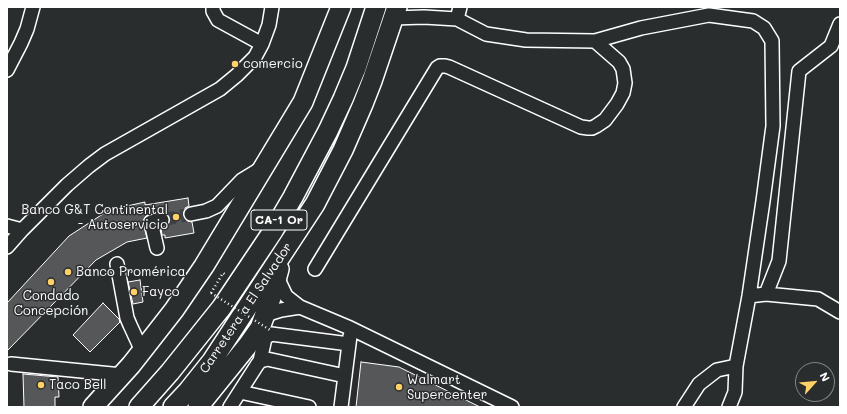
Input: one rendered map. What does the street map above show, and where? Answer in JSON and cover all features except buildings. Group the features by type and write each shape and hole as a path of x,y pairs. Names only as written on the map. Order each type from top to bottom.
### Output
{"highway":[{"path":"93,407 142,351 174,310 204,266 302,102 340,7"},
{"name":"Carretera a El Salvador","path":"139,407 170,372 222,306 273,230 293,197 343,99 356,68 376,7"},
{"name":"Carretera a El Salvador","path":"173,407 212,361 315,204 343,150 363,104 372,82 395,12"},
{"path":"198,407 260,328 268,322 272,295 283,254"}],"street":[{"path":"7,70 24,36 33,7"},
{"path":"213,7 213,11 218,20 262,44"},
{"path":"7,247 67,185 105,154 220,89 237,75 255,57 262,44 269,25 272,7"},
{"path":"395,12 459,13 486,34 526,40 595,41 641,28 709,15 753,21 764,28 772,41 773,126 749,296 736,366 735,392 729,407"},
{"path":"766,294 779,261 799,71 836,44 840,24"},
{"path":"314,270 437,68 440,66 449,67 581,127 592,128 605,120 617,104 623,93 625,83 623,69 619,62 595,41"},
{"path":"191,214 206,211 217,206 242,180 263,167"},
{"path":"157,248 151,222 162,220"},
{"path":"7,226 22,230"},
{"path":"117,264 127,318 142,351"},
{"path":"277,277 286,296 300,307 350,328 512,407"},
{"path":"749,296 766,294 818,299 840,312"},
{"path":"268,322 281,310 300,307"},
{"path":"341,407 350,328"},
{"path":"230,407 260,361 266,338 271,334 349,344"},
{"path":"260,361 267,360 345,376"},
{"path":"11,364 122,375"},
{"path":"684,407 699,384 705,379 717,370 736,366"},
{"path":"240,392 309,407"}],"path":[{"path":"223,273 211,293 268,322"}],"tunnel":[{"path":"162,220 191,214"}],"place":[{"name":"comercio","path":"235,64"},
{"name":"Banco G&T Continental - Autoservicio","path":"176,217"},
{"name":"Banco Promérica","path":"68,272"},
{"name":"Condado Concepción","path":"51,282"},
{"name":"Fayco","path":"134,292"},
{"name":"Taco Bell","path":"41,385"},
{"name":"Walmart Supercenter","path":"399,387"}]}
